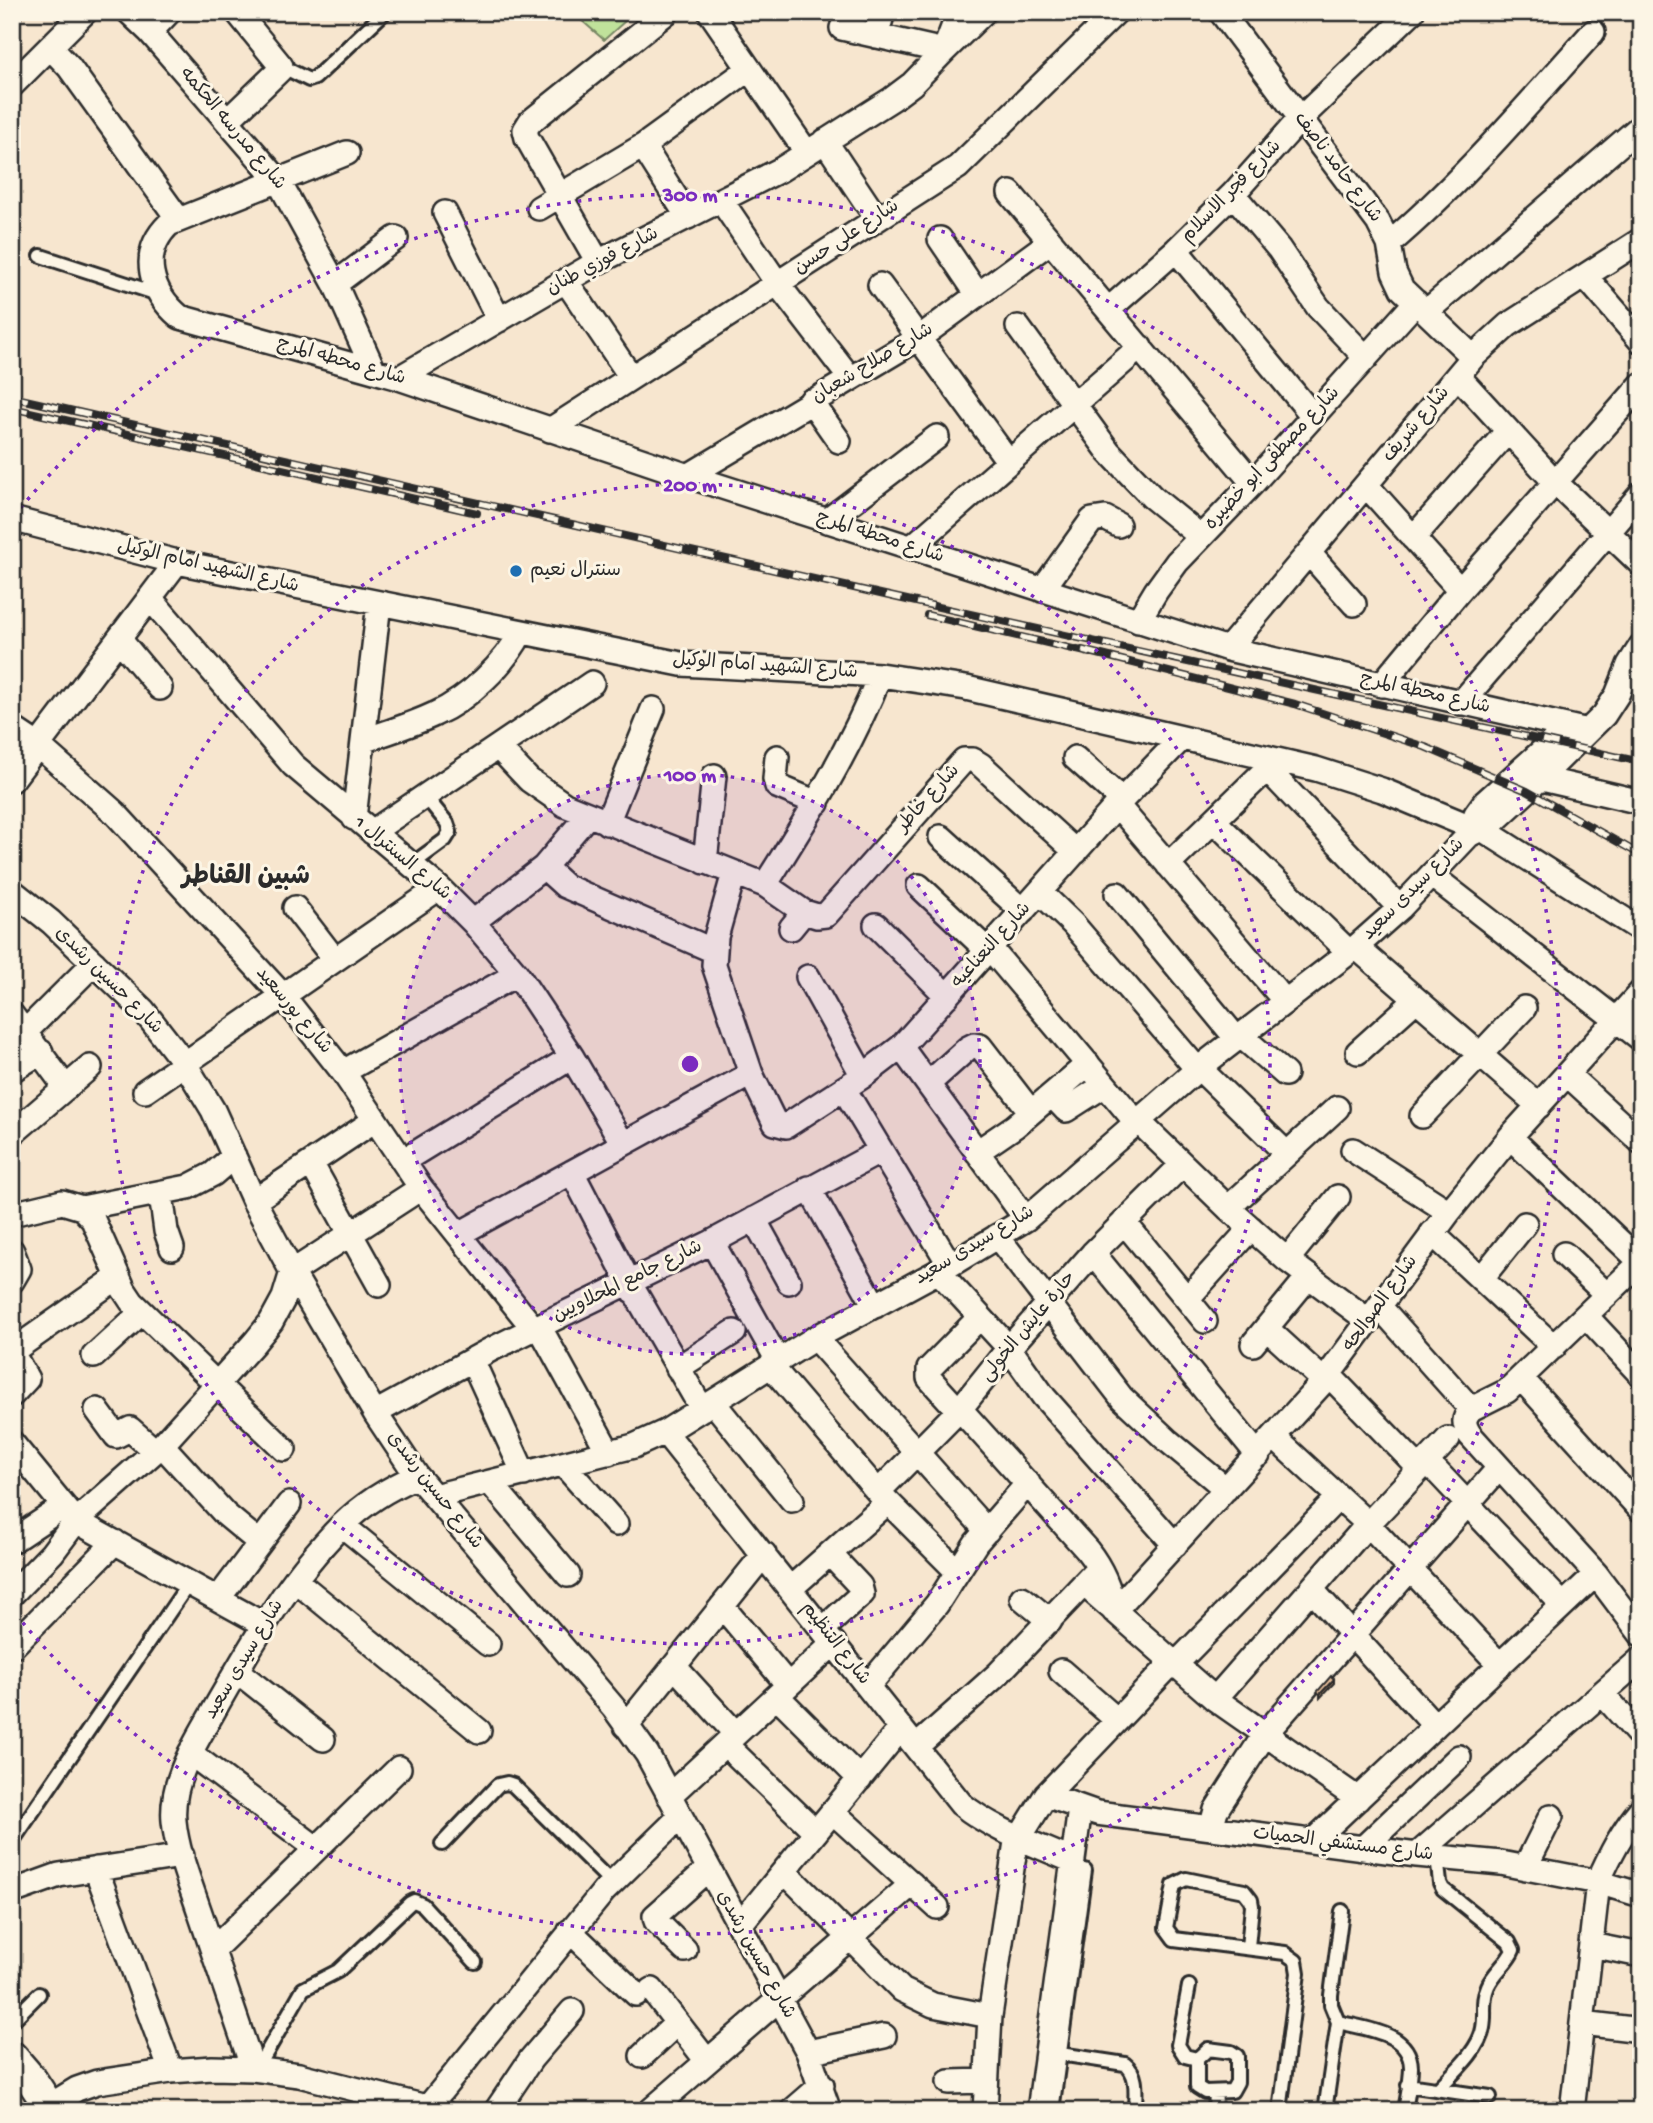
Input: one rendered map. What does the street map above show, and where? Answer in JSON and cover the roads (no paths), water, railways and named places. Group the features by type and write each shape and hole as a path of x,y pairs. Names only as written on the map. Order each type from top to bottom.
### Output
{"street":[{"path":"12,85 85,12"},
{"name":"شارع مدرسه الحكمه","path":"129,12 150,32 278,180 335,284 374,371"},
{"path":"150,32 169,12"},
{"path":"227,121 280,71 281,66 237,12"},
{"path":"597,262 525,130 530,122 667,12"},
{"path":"710,12 749,69 877,219"},
{"path":"876,36 883,12"},
{"name":"شارع فوزي طنان","path":"399,378 597,262 770,176 816,147 912,84 944,51 959,12"},
{"path":"842,28 944,51 984,12"},
{"name":"شارع على حسن","path":"550,429 958,167 1116,12"},
{"name":"شارع فجر الاسلام","path":"1108,310 1177,250 1233,194 1300,119 1412,12"},
{"name":"شارع حامد ناصف","path":"1234,18 1300,119 1378,222 1389,244 1394,272 1402,289 1472,357"},
{"path":"1389,244 1477,162 1593,32"},
{"path":"50,47 69,67 179,220"},
{"path":"539,208 643,146 749,69"},
{"name":"شارع مصطفى ابو خضيره","path":"1138,621 1177,562 1366,358 1421,307 1641,126"},
{"path":"643,146 688,217"},
{"path":"158,294 151,278 155,243 160,232 169,224 348,152"},
{"path":"1010,192 1253,483"},
{"path":"1233,194 1279,249 1318,307 1366,358"},
{"path":"722,200 777,283 850,379"},
{"path":"445,213 499,320"},
{"path":"335,284 396,238"},
{"path":"940,239 978,295"},
{"name":"شارع شريف","path":"1228,649 1472,357 1508,326 1641,240"},
{"name":"شارع صلاح شعبان","path":"688,476 919,338 1051,241"},
{"path":"1177,250 1314,416"},
{"path":"1585,276 1641,341"},
{"path":"566,281 631,377"},
{"path":"880,285 1009,462"},
{"name":"شارع محطه المرج","path":"158,294 180,317 399,378 827,522 1228,649 1577,728"},
{"path":"1018,327 1109,452 1152,497 1200,536"},
{"path":"911,548 1140,347"},
{"path":"1458,376 1555,482 1641,564"},
{"path":"1381,684 1641,385"},
{"path":"811,401 839,441"},
{"path":"1413,538 1508,430"},
{"path":"827,522 937,437"},
{"path":"1366,485 1460,590"},
{"path":"1461,703 1641,494"},
{"path":"1042,590 1092,520 1105,518 1118,525"},
{"name":"شارع الشهيد امام الوكيل","path":"12,519 177,562 681,664 880,675 966,688 1182,737 1272,764 1349,778 1474,830 1641,930"},
{"path":"1309,553 1354,604"},
{"path":"12,780 177,562"},
{"name":"شارع السنترال 1","path":"150,598 293,765 439,888 473,922 517,974 572,1057 623,1144"},
{"path":"354,818 379,603"},
{"path":"363,741 422,720 451,705 507,657 521,632"},
{"path":"119,639 160,688"},
{"path":"1474,830 1484,803 1551,743 1611,705 1633,676 1641,646"},
{"path":"498,747 529,780 565,805 765,885 817,803 854,736 880,675"},
{"path":"372,832 592,683"},
{"path":"473,922 544,867 597,819 653,709"},
{"path":"1474,830 1527,791 1577,728"},
{"name":"شارع بورسعيد","path":"12,729 39,746 116,813 283,996 343,1072 422,1188 536,1327 609,1453"},
{"name":"شارع النعناعيه","path":"751,1074 775,1123 780,1126 791,1124 901,1047 1119,803 1182,737"},
{"path":"777,757 777,786 817,803"},
{"path":"1075,758 1119,803 1168,865 1285,1001"},
{"name":"شارع خاطر","path":"765,885 798,920 827,915 964,760 973,760 981,765 1076,852"},
{"path":"1168,865 1272,764 1401,908"},
{"path":"705,862 714,776"},
{"path":"1538,778 1641,802"},
{"path":"1214,821 1352,950 1416,1000 1539,1106"},
{"name":"شارع سيدى سعيد","path":"434,1496 609,1453 634,1446 665,1432 815,1338 944,1268 1026,1219 1198,1069 1352,950 1401,908 1474,830"},
{"path":"941,837 1023,911"},
{"path":"544,867 565,886 714,951"},
{"path":"458,1234 751,1074 717,978 714,951 734,873"},
{"path":"1431,875 1641,1039"},
{"path":"919,886 989,949 1138,1122 1182,1165 1228,1208 1309,1276 1375,1314 1471,1409"},
{"path":"145,1091 439,888"},
{"name":"شارع حسين رشدى","path":"12,891 51,922 143,1010 185,1064 213,1110 254,1200 292,1272 375,1413 417,1476 595,1686 647,1755 808,2052 830,2111"},
{"path":"1040,892 1068,918 1198,1069 1287,1154"},
{"path":"1117,894 1238,1037 1285,1074"},
{"path":"295,908 335,960"},
{"path":"876,925 947,996"},
{"path":"66,1088 19,1023 94,962"},
{"path":"343,1072 517,974"},
{"path":"808,977 863,1076"},
{"name":"شارع الصوالحه","path":"1114,1611 1327,1378 1432,1233 1510,1137 1641,992"},
{"path":"1358,1052 1416,1000"},
{"path":"1422,1116 1524,1008"},
{"path":"928,1084 968,1048 980,1046 1031,1112"},
{"path":"901,1047 1026,1219"},
{"path":"12,1070 41,1052"},
{"path":"403,1161 572,1057"},
{"path":"977,1152 1031,1112 1088,1064"},
{"path":"14,1130 90,1067"},
{"path":"1567,1075 1641,1142"},
{"path":"1052,1094 1066,1110 1105,1085"},
{"path":"844,1089 944,1268 979,1318 1009,1348 1044,1397 1175,1545"},
{"path":"1228,1208 1336,1108"},
{"path":"254,1200 375,1120"},
{"path":"1510,1137 1641,1262 1507,1391 1471,1409 1465,1416 1464,1426 1596,1574 1641,1634"},
{"path":"1353,1150 1449,1212"},
{"name":"شارع جامع المحلاويين","path":"375,1413 536,1327 712,1242 881,1151"},
{"path":"12,1214 62,1202 82,1208 188,1187 213,1174 234,1156"},
{"path":"311,1163 379,1285"},
{"name":"حارة عايش الخولى","path":"791,1588 830,1554 883,1497 916,1454 960,1410 1009,1348 1093,1253 1182,1165"},
{"path":"572,1172 629,1282 678,1368 707,1405 792,1500"},
{"path":"12,1541 69,1514 159,1448 271,1322 284,1298 292,1272 422,1188"},
{"path":"809,1188 875,1306"},
{"path":"161,1194 166,1231 172,1248"},
{"path":"1287,1259 1339,1197"},
{"path":"82,1208 93,1220 124,1290 142,1312 284,1449"},
{"path":"754,1219 789,1282"},
{"path":"1125,1222 1205,1321"},
{"path":"1481,1279 1525,1224"},
{"path":"1187,1299 1251,1228"},
{"path":"1432,1233 1554,1347"},
{"path":"998,1236 1122,1398 1226,1489"},
{"path":"712,1242 774,1363 883,1497 957,1572"},
{"path":"12,1251 19,1269 12,1281"},
{"path":"1093,1253 1258,1455"},
{"path":"1564,1254 1607,1295"},
{"path":"12,1395 27,1379 13,1354 13,1349 118,1276"},
{"path":"1309,1276 1260,1336 1327,1378 1467,1504 1563,1605"},
{"path":"94,1356 142,1312"},
{"path":"1586,1316 1640,1371"},
{"path":"979,1318 932,1366 929,1378 1028,1483 1100,1567 1110,1588 1114,1611"},
{"path":"678,1368 734,1332"},
{"path":"815,1338 987,1531"},
{"path":"472,1360 524,1474"},
{"path":"1521,1378 1641,1510"},
{"path":"97,1410 108,1441 130,1429 159,1448 225,1514 260,1543"},
{"name":"شارع التنظيم","path":"665,1432 961,1804 975,1815 1079,1866"},
{"path":"1274,1437 1368,1524 1500,1665"},
{"path":"1215,1699 1368,1524 1448,1439"},
{"path":"12,1443 69,1514 263,1623"},
{"path":"563,1464 616,1524"},
{"path":"1211,1828 1221,1801 1265,1734 1499,1468"},
{"name":"شارع سيدى سعيد","path":"255,2069 181,1856 174,1819 177,1785 190,1754 263,1623 295,1580 342,1525 364,1505 390,1488 417,1476"},
{"path":"490,1482 568,1575"},
{"path":"868,1686 937,1604 987,1531 1028,1483"},
{"path":"985,2111 990,2016 1018,1836 1046,1795 1116,1720 1339,1497"},
{"path":"218,1599 289,1504"},
{"path":"12,1594 52,1553 69,1514"},
{"path":"342,1525 488,1644"},
{"path":"12,1647 115,1542"},
{"path":"626,1726 764,1554"},
{"path":"669,1796 783,1690 862,1594 860,1586 830,1554"},
{"path":"916,1747 999,1673 1100,1567"},
{"path":"1313,1841 1596,1574"},
{"path":"295,1580 479,1731"},
{"path":"1084,1584 1215,1699 1358,1799"},
{"path":"1312,1590 1435,1726"},
{"path":"1022,1598 1050,1621"},
{"path":"722,1606 783,1690 860,1779"},
{"path":"1427,1856 1641,1659"},
{"path":"674,1666 730,1739 816,1832"},
{"path":"237,1671 323,1738"},
{"path":"1061,1671 1116,1720"},
{"path":"1602,1693 1641,1737"},
{"path":"739,1926 901,1728"},
{"path":"190,1754 316,1848"},
{"path":"1363,1848 1459,1757"},
{"path":"213,1950 399,1768"},
{"name":"شارع مستشفي الحميات","path":"1046,1795 1097,1813 1525,1868 1598,1882 1641,1895"},
{"path":"1039,2111 1079,1866 1080,1808"},
{"path":"1572,2111 1598,1882 1628,1823 1641,1809"},
{"path":"833,1812 937,1907"},
{"path":"1525,1868 1551,1816"},
{"path":"12,2057 51,2108 77,2089 97,2082 212,2068 255,2069 299,2075 425,2108 612,1883 680,1817"},
{"path":"12,1892 59,1875 181,1856"},
{"path":"96,1869 171,2071"},
{"path":"685,1950 656,1921 655,1916 708,1869"},
{"path":"784,1871 889,1979 917,1999 933,2005 990,2016"},
{"path":"650,2111 912,1884"},
{"path":"570,1931 677,2023 707,2062"},
{"path":"1591,1945 1641,1955"},
{"path":"496,2111 531,2059 572,2011"},
{"path":"1582,2022 1641,2030"},
{"path":"642,2056 677,2023"},
{"path":"808,2052 884,2036"},
{"path":"949,2082 986,2081"},
{"path":"792,2111 822,2085"}],"lane":[{"path":"281,66 309,80 315,78 385,12"},
{"path":"41,256 158,294"},
{"path":"411,865 444,840 450,832 447,823 425,796"},
{"path":"12,1842 189,1583"},
{"path":"442,1844 498,1785 507,1783 513,1785 612,1883"},
{"path":"1427,1856 1443,1889 1509,1942 1513,1950 1495,1973 1485,1993 1482,2005 1483,2030 1478,2043 1438,2089"},
{"path":"1052,2111 1079,1866"},
{"path":"1248,1947 1252,1906 1244,1891 1186,1879 1174,1885 1166,1928 1170,1936 1178,1940 1285,1953 1296,1961 1298,1967 1280,2111"},
{"path":"255,2069 303,1989 338,1971 410,1903 419,1902 423,1905 475,1962"},
{"path":"1325,2111 1338,2022 1331,2005 1331,1995 1342,1911"},
{"path":"1189,1986 1178,2045 1185,2056 1197,2059"},
{"path":"12,2021 39,1994"},
{"path":"1338,2022 1394,2037 1401,2043 1409,2057 1405,2111"},
{"path":"1208,2049 1231,2052 1237,2056 1235,2088 1229,2093 1216,2092 1202,2091 1197,2087 1197,2059 1208,2049"},
{"path":"1060,2054 1129,2067 1135,2079 1135,2111"},
{"path":"1409,2085 1490,2097"},
{"path":"1215,2111 1216,2092"}],"railway":[{"path":"12,397 898,598 1641,762"},
{"path":"12,408 477,513"},
{"path":"927,615 1090,653"},
{"path":"1082,650 1295,704 1425,747 1527,791 1641,855"}],"place":[{"name":"سنترال نعيم","path":"516,571"}],"district":[{"name":"شبين القناطر","path":"246,878"}]}
